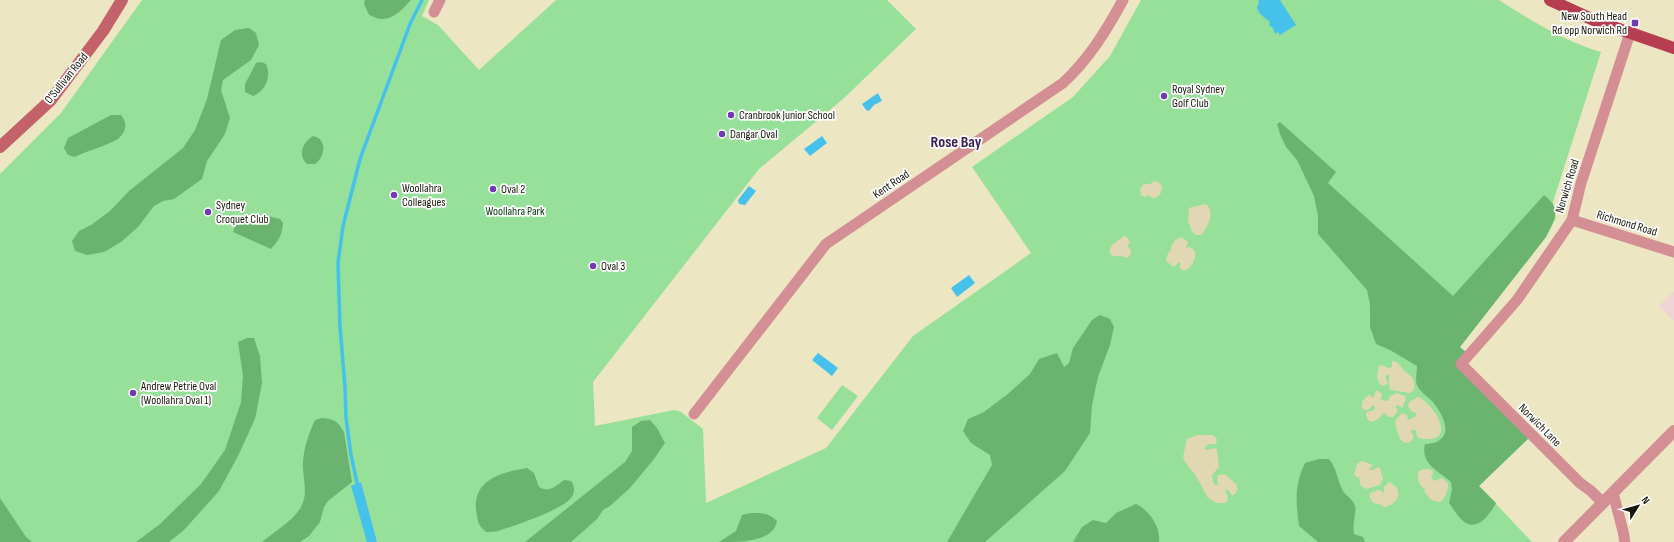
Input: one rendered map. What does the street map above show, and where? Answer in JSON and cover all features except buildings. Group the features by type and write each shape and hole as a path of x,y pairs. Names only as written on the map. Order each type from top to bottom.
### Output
{"main road":[{"name":"O'Sullivan Road","path":"0,147 50,100 103,31 122,0"},
{"path":"1550,0 1576,13 1674,48"}],"street":[{"path":"434,12 440,0"},
{"name":"Kent Road","path":"694,414 826,244 1063,83 1079,67 1101,40 1123,0"},
{"name":"Norwich Road","path":"1462,364 1517,300 1572,220 1581,183 1630,33"},
{"name":"Richmond Road","path":"1572,220 1674,252"},
{"name":"Norwich Lane","path":"1462,364 1580,483 1603,503"},
{"path":"1564,542 1674,431"},
{"path":"1613,493 1625,542"}],"shaded area":[{"path":"1674,291 1674,321 1659,306"}],"green space":[{"name":"Woollahra Park","path":"142,0 429,0 422,16 438,25 479,70 556,0 887,0 916,29 843,99 759,169 593,382 595,426 674,410 681,412 703,429 706,503 826,448 913,336 1031,253 972,167 1073,97 1110,56 1141,0 1499,0 1536,23 1588,48 1601,52 1553,202 1556,218 1546,237 1460,347 1456,364 1530,437 1479,486 1532,542 0,542 0,174 61,113"},
{"path":"365,0 411,0 394,16 385,19 378,19 369,15 364,4"},
{"path":"249,28 256,33 259,45 251,60 223,80 221,90 230,118 225,134 207,161 202,179 174,199 163,201 154,206 138,227 121,242 104,252 87,255 75,251 72,241 79,231 91,225 110,211 129,191 183,148 195,130 207,99 221,40 235,30"},
{"path":"261,62 266,64 268,69 268,78 261,91 253,96 245,92 245,84 256,63"},
{"path":"111,115 121,115 124,120 125,129 120,137 112,142 75,157 68,155 64,148 68,138"},
{"path":"1280,122 1336,172 1328,183 1453,296 1544,195 1553,205 1555,210 1554,219 1546,237 1460,347 1468,354 1456,364 1530,437 1479,486 1496,503 1490,513 1481,522 1471,525 1466,523 1459,516 1449,503 1452,489 1451,482 1432,466 1425,457 1425,444 1436,442 1444,435 1445,427 1442,417 1435,404 1422,392 1416,383 1417,366 1390,350 1376,344 1370,327 1370,305 1367,290 1318,234 1318,216 1314,196 1297,160 1286,147 1280,134 1277,124"},
{"path":"313,136 318,138 323,144 323,153 315,164 307,164 302,157 302,149 306,142"},
{"path":"264,215 280,219 283,223 280,237 271,249 233,232 237,221 247,221"},
{"path":"1100,315 1110,319 1114,327 1110,345 1098,377 1092,405 1090,433 1065,471 985,542 947,542 992,465 990,455 971,443 963,431 968,419 984,412 1009,393 1030,374 1039,359 1057,353 1064,367 1069,363 1073,348 1092,320"},
{"path":"247,338 254,338 260,356 262,383 255,419 238,456 219,491 184,530 169,542 136,542 160,524 201,484 225,450 241,402 243,376 238,342"},
{"path":"842,385 858,396 832,430 817,418"},
{"path":"322,418 335,421 340,425 344,432 352,482 328,501 324,507 320,522 309,536 300,542 262,542 294,517 301,507 305,496 303,462 306,446 315,420"},
{"path":"650,420 657,428 665,443 630,488 610,506 603,510 597,519 571,542 525,542 625,462 632,451 632,427 641,421"},
{"path":"1319,459 1329,459 1332,463 1343,491 1353,501 1355,506 1354,534 1363,537 1365,542 1318,542 1299,526 1297,486 1301,471 1305,463"},
{"path":"527,468 534,473 539,487 543,489 552,488 564,480 571,481 574,489 571,498 566,503 538,517 499,531 486,532 479,524 477,517 476,499 479,491 484,484 499,475"},
{"path":"0,498 26,537 32,542 0,542"},
{"path":"1136,504 1150,515 1158,531 1159,542 1073,542 1082,527 1093,520 1106,523 1116,513"},
{"path":"762,513 771,516 777,521 775,528 763,537 755,539 736,542 719,542 736,531 742,515"}],"sand":[{"path":"1155,181 1162,186 1162,191 1159,196 1152,198 1148,195 1145,197 1141,195 1140,189 1144,184 1150,184"},
{"path":"1205,204 1210,210 1210,219 1204,232 1201,235 1196,235 1191,230 1188,221 1189,208"},
{"path":"1124,236 1127,237 1130,243 1127,246 1131,250 1130,256 1126,258 1122,256 1112,256 1109,251 1112,245"},
{"path":"1181,237 1188,242 1186,248 1189,247 1195,252 1192,264 1183,271 1179,267 1181,264 1179,262 1174,267 1166,261 1168,253 1174,242"},
{"path":"1393,361 1399,364 1412,377 1414,382 1414,390 1410,393 1391,390 1389,387 1388,374 1385,376 1388,383 1383,386 1380,384 1377,375 1379,366 1389,368 1392,367"},
{"path":"1376,390 1382,394 1381,400 1388,401 1390,396 1397,393 1405,396 1406,399 1402,408 1398,405 1395,407 1398,411 1393,417 1389,417 1384,413 1378,419 1371,422 1368,420 1366,415 1367,412 1374,410 1375,407 1373,405 1368,410 1365,410 1362,408 1362,402 1369,394 1371,397 1374,397"},
{"path":"1418,397 1424,400 1435,412 1441,427 1441,433 1437,437 1423,439 1417,437 1416,430 1411,430 1413,439 1408,443 1405,443 1400,439 1395,421 1402,413 1407,415 1408,420 1416,416 1416,413 1411,411 1408,406 1409,402"},
{"path":"1197,435 1212,435 1217,439 1216,444 1209,444 1205,448 1206,450 1216,448 1217,450 1219,467 1212,475 1213,482 1215,485 1218,485 1218,475 1225,474 1236,484 1238,489 1234,495 1232,495 1228,490 1225,490 1228,498 1226,503 1217,503 1208,498 1196,476 1185,462 1183,457 1187,439"},
{"path":"1362,461 1373,465 1369,469 1370,470 1374,470 1377,467 1380,468 1383,479 1380,485 1367,489 1361,486 1359,479 1362,476 1357,478 1354,474 1357,464"},
{"path":"1423,469 1433,471 1431,477 1434,481 1442,478 1448,483 1446,494 1440,502 1430,499 1424,490 1426,487 1423,488 1420,485 1418,472"},
{"path":"1389,482 1397,489 1398,496 1396,500 1389,506 1384,507 1373,503 1369,496 1370,493 1379,490 1384,493 1384,487"}],"water":[{"path":"1258,0 1280,0 1296,25 1280,35 1278,32 1275,34 1273,28 1269,25 1270,22 1260,14 1257,8 1259,2"},
{"path":"878,93 882,101 874,105 869,111 866,110 862,104"},
{"path":"822,136 827,143 810,156 804,149"},
{"path":"749,186 756,191 745,205 739,204 738,200"},
{"path":"969,275 975,283 957,297 951,288"},
{"path":"818,353 838,368 832,376 812,360"},
{"path":"361,482 377,542 367,542 351,486"}],"waterway":[{"path":"358,487 351,455 346,418 340,327 338,263 343,226 360,159 410,24 422,0"}],"place":[{"name":"New South Head Rd opp Norwich Rd","path":"1635,23"},
{"name":"Royal Sydney Golf Club","path":"1164,96"},
{"name":"Cranbrook Junior School","path":"731,115"},
{"name":"Dangar Oval","path":"722,134"},
{"name":"Oval 2","path":"493,189"},
{"name":"Woollahra Colleagues","path":"394,195"},
{"name":"Sydney Croquet Club","path":"208,212"},
{"name":"Oval 3","path":"593,266"},
{"name":"Andrew Petrie Oval (Woollahra Oval 1)","path":"133,393"}],"district":[{"name":"Rose Bay","path":"956,141"}]}
